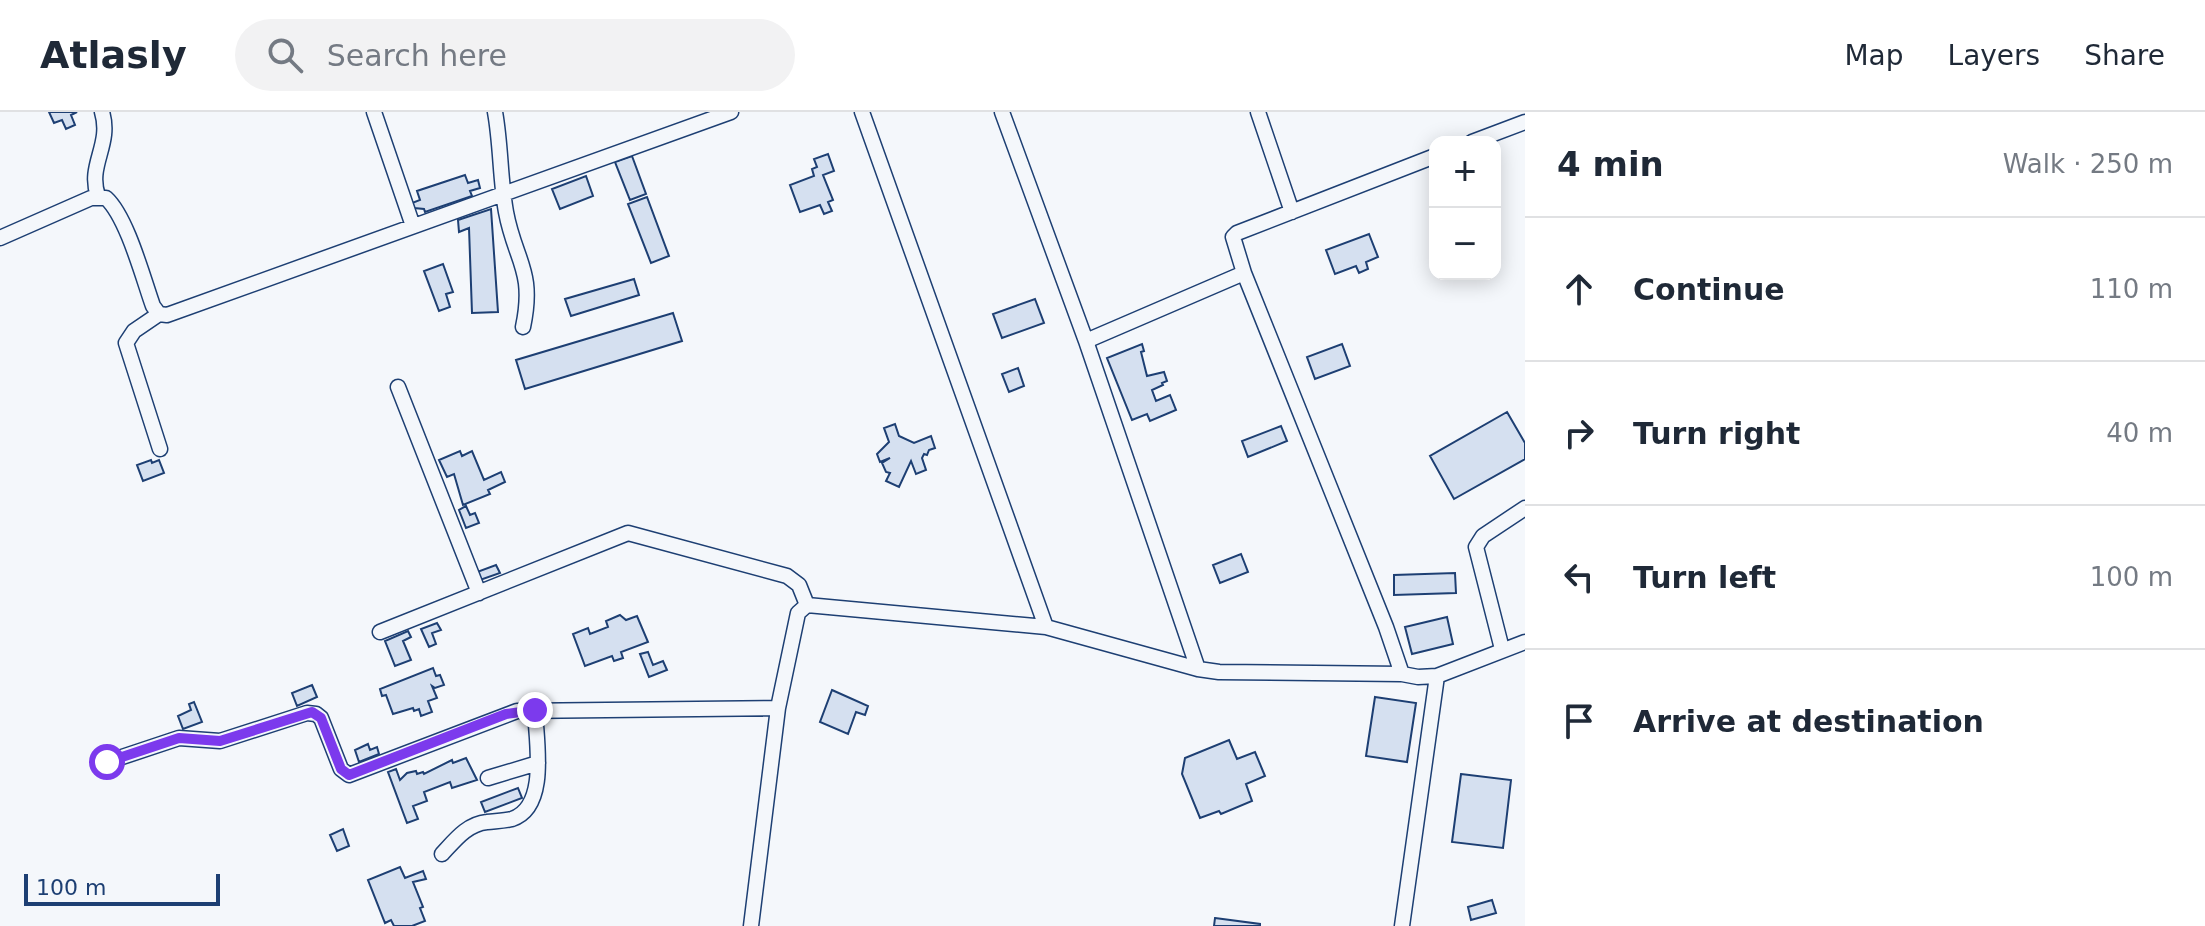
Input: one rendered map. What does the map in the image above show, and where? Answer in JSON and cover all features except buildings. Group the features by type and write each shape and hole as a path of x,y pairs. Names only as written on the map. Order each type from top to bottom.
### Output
{"street":[{"path":"98,196 94,173 106,137 102,112"},
{"path":"374,112 413,226"},
{"path":"495,112 503,194 527,279 528,296 523,327"},
{"path":"160,449 126,343 134,331 159,314 167,315 731,112"},
{"path":"862,112 1046,627"},
{"path":"1002,112 1086,341 1198,669"},
{"path":"1258,112 1292,212"},
{"path":"1488,136 1525,122"},
{"path":"1402,674 1233,240 1234,235 1429,158"},
{"path":"0,238 98,196 106,198 116,210 153,306 159,314"},
{"path":"1086,341 1244,273"},
{"path":"398,387 479,593"},
{"path":"1502,649 1476,547 1483,536 1525,508"},
{"path":"380,632 628,533 787,576 799,585 807,605"},
{"path":"751,926 778,708 798,613 807,605 1046,627 1219,672 1402,674 1425,678 1525,642"},
{"path":"1402,926 1437,676"},
{"path":"107,762 179,738 220,741 312,712 321,718 341,769 349,775 506,714 535,710 778,708"},
{"path":"442,854 474,825 510,819 530,807 536,790 538,763 535,710"},
{"path":"488,778 538,763"}],"route":[{"path":"107,762 179,738 220,741 312,712 321,718 341,769 349,775 506,714 535,710"}]}
